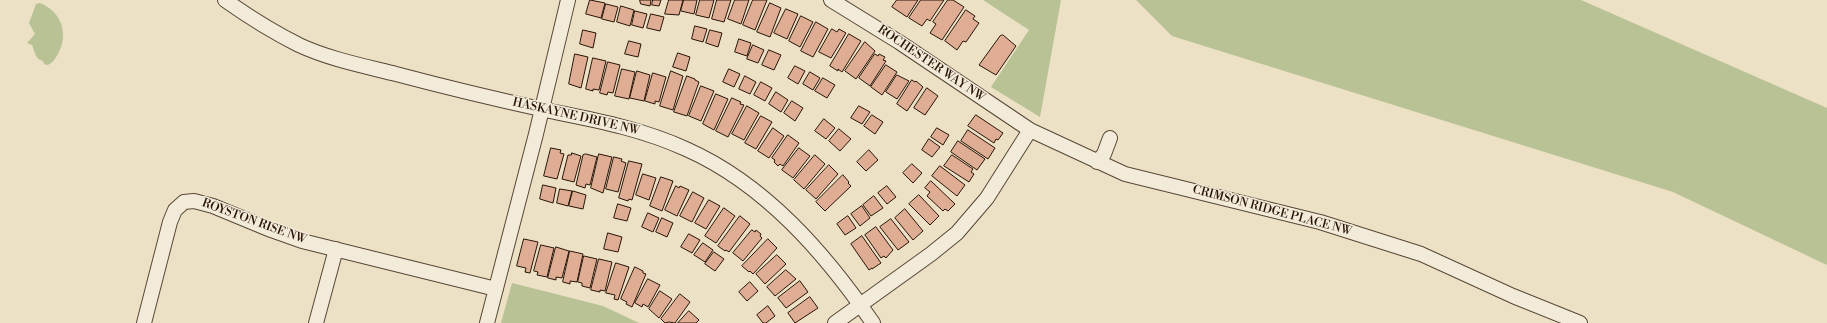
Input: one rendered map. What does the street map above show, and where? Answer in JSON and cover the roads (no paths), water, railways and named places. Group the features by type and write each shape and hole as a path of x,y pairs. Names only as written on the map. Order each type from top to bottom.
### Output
{"street":[{"name":"HASKAYNE DRIVE NW","path":"225,0 255,21 300,45 343,60 481,96 632,128 687,149 741,180 808,239 860,305 872,323"},
{"path":"487,323 542,109 568,0"},
{"name":"ROCHESTER WAY NW","path":"831,0 893,37 1030,130"},
{"path":"835,323 931,254 957,233 987,198 1030,130"},
{"name":"CRIMSON RIDGE PLACE NW","path":"1030,130 1125,174 1320,222 1421,254 1513,296 1580,323"},
{"path":"1097,162 1104,154 1110,138"},
{"name":"ROYSTON RISE NW","path":"144,323 170,222 175,210 184,202 194,201 213,206 271,230 336,249 496,289"},
{"path":"316,323 336,249"}]}
